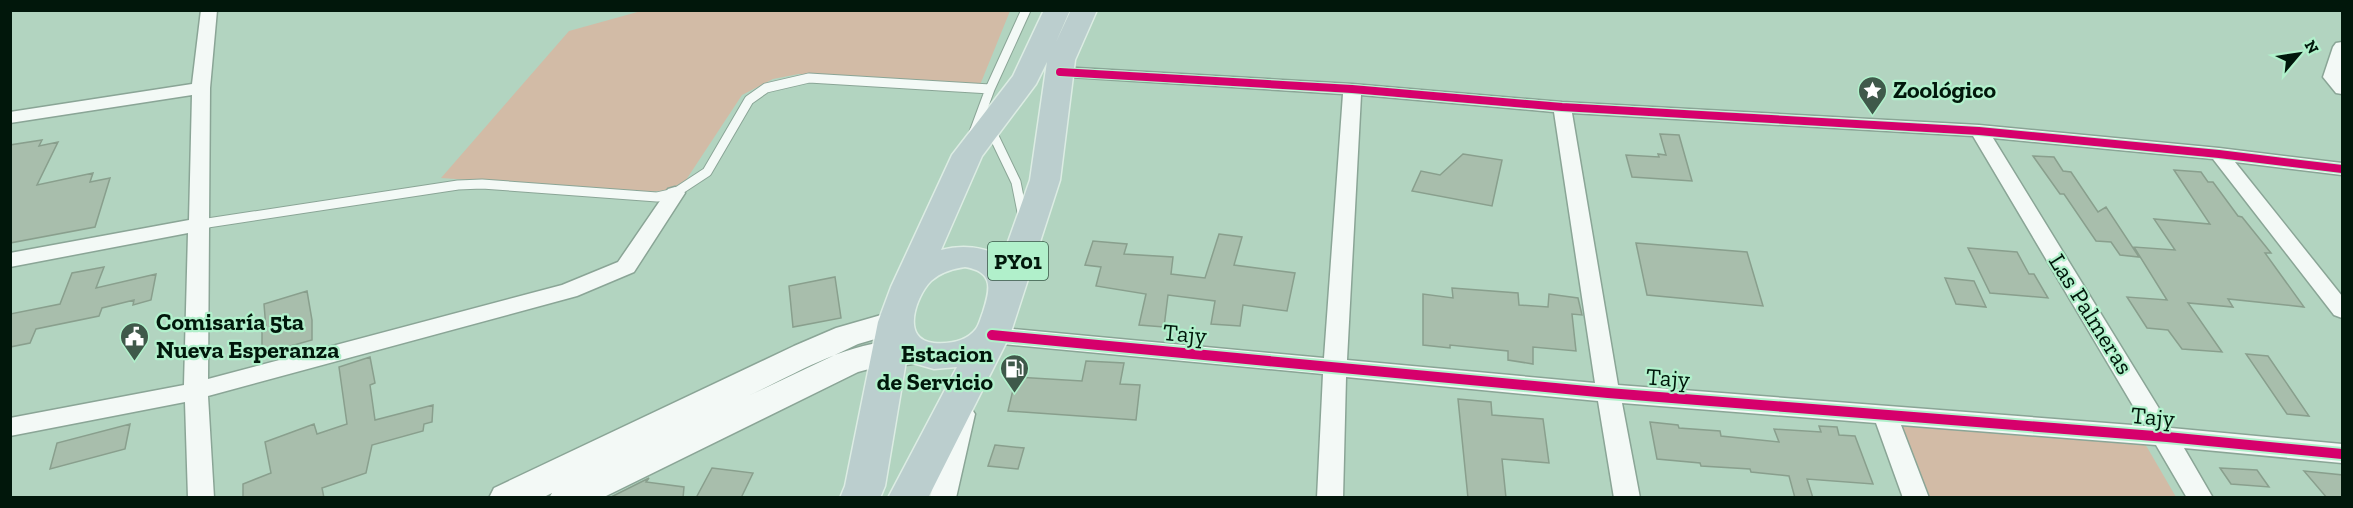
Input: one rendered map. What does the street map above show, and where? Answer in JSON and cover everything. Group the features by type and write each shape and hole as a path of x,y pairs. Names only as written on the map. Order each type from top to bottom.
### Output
{"highway":[{"path":"860,498 902,343 908,286 986,115 1026,78 1057,10"},
{"name":"PY01","path":"908,498 992,335 1045,180 1061,60 1084,10"},
{"path":"908,286 916,274 930,264 947,258 966,256 984,260 997,267 1006,278 1007,291"},
{"path":"902,343 931,356 954,355 976,348 992,335"}],"main road":[{"path":"507,498 847,336 902,343"},
{"path":"567,498 846,364 902,343"}],"street":[{"path":"201,498 196,390 201,224 201,88 209,10"},
{"path":"2343,46 2332,77 2343,89"},
{"path":"1059,72 1352,89 1562,107 1979,131 2219,153 2343,168"},
{"path":"10,118 201,88"},
{"path":"1330,498 1335,367 1352,89"},
{"path":"1562,107 1627,498"},
{"name":"Las Palmeras","path":"1979,131 2167,437 2201,498"},
{"path":"2219,153 2343,310"},
{"path":"10,427 196,390 570,291 626,267 675,193"},
{"path":"10,260 201,224"},
{"name":"Tajy","path":"992,335 1608,393 2167,437 2343,454"},
{"path":"943,498 974,371"},
{"path":"1885,414 1916,498"}],"lane":[{"path":"1023,245 1020,199 986,115 990,89 1026,10"},
{"path":"201,224 458,185 482,184 657,197 675,193 707,172 748,100 766,88 809,78 990,89"}],"shaded area":[{"path":"641,11 1010,11 980,85 799,74 773,79 742,95 686,180 669,190 649,192 441,178 569,31"},
{"path":"1895,418 2144,442 2176,497 1927,497"}],"building":[{"path":"1660,134 1679,135 1692,181 1632,177 1626,155 1659,157 1658,154 1666,155"},
{"path":"42,140 39,146 58,142 37,185 93,173 90,182 110,178 95,227 10,243 10,145"},
{"path":"1463,154 1502,160 1492,206 1412,191 1421,171 1440,175"},
{"path":"2033,156 2054,157 2063,171 2071,172 2098,212 2106,207 2139,257 2120,255 2111,242 2096,241 2064,194 2060,194"},
{"path":"2174,170 2201,172 2208,182 2213,182 2238,216 2242,217 2271,253 2265,253 2304,307 2228,299 2233,307 2188,303 2222,352 2182,349 2168,330 2147,328 2127,297 2167,300 2134,247 2175,250 2154,219 2210,224"},
{"path":"1219,234 1242,237 1234,265 1295,273 1287,311 1243,305 1240,326 1211,324 1215,301 1168,295 1164,327 1139,325 1146,294 1096,286 1101,267 1085,265 1093,241 1127,244 1124,254 1173,257 1171,274 1205,278"},
{"path":"1636,243 1747,252 1763,306 1647,295"},
{"path":"1968,248 2017,252 2029,274 2034,274 2048,298 1990,293"},
{"path":"104,267 96,288 156,274 151,300 133,305 134,300 102,308 99,316 36,329 30,343 10,347 10,314 60,304 72,273"},
{"path":"835,277 841,318 793,327 789,286"},
{"path":"1945,278 1974,281 1986,307 1956,304"},
{"path":"1452,288 1518,293 1519,305 1548,307 1549,294 1578,298 1582,315 1572,314 1576,351 1533,347 1533,364 1508,360 1508,351 1450,345 1450,348 1423,345 1423,294 1453,298"},
{"path":"307,291 312,320 312,340 262,354 262,330 266,329 264,304"},
{"path":"2246,354 2268,356 2309,416 2287,414"},
{"path":"370,357 375,383 370,385 375,420 433,405 432,422 424,424 423,431 372,445 366,473 322,488 324,498 243,498 243,484 271,473 265,442 314,424 317,434 347,424 339,367"},
{"path":"1086,361 1124,363 1120,384 1140,385 1136,420 1008,411 1016,377 1082,381"},
{"path":"1458,399 1491,402 1492,415 1543,419 1549,463 1502,459 1506,498 1468,498"},
{"path":"1650,422 1678,425 1679,428 1720,431 1721,436 1779,442 1774,429 1821,432 1819,426 1837,427 1839,435 1855,436 1873,484 1807,479 1813,498 1795,498 1789,476 1751,472 1750,469 1701,466 1700,463 1657,459"},
{"path":"130,424 125,449 50,469 57,443"},
{"path":"995,445 1024,448 1018,469 988,466"},
{"path":"712,468 753,473 741,498 696,498"},
{"path":"2220,468 2257,470 2269,487 2231,484"},
{"path":"2304,471 2343,475 2343,498 2327,498"},
{"path":"649,478 646,482 684,487 683,498 609,498"}],"cycle path":[{"path":"1060,72 1352,89 1562,107 1979,131 2219,154 2342,169"},
{"path":"992,335 1608,393 2167,437 2342,454"}],"place":[{"name":"Zoológico","path":"1872,116"},
{"name":"Comisaría 5ta Nueva Esperanza","path":"135,362"},
{"name":"Estacion de Servicio","path":"1014,394"}]}
